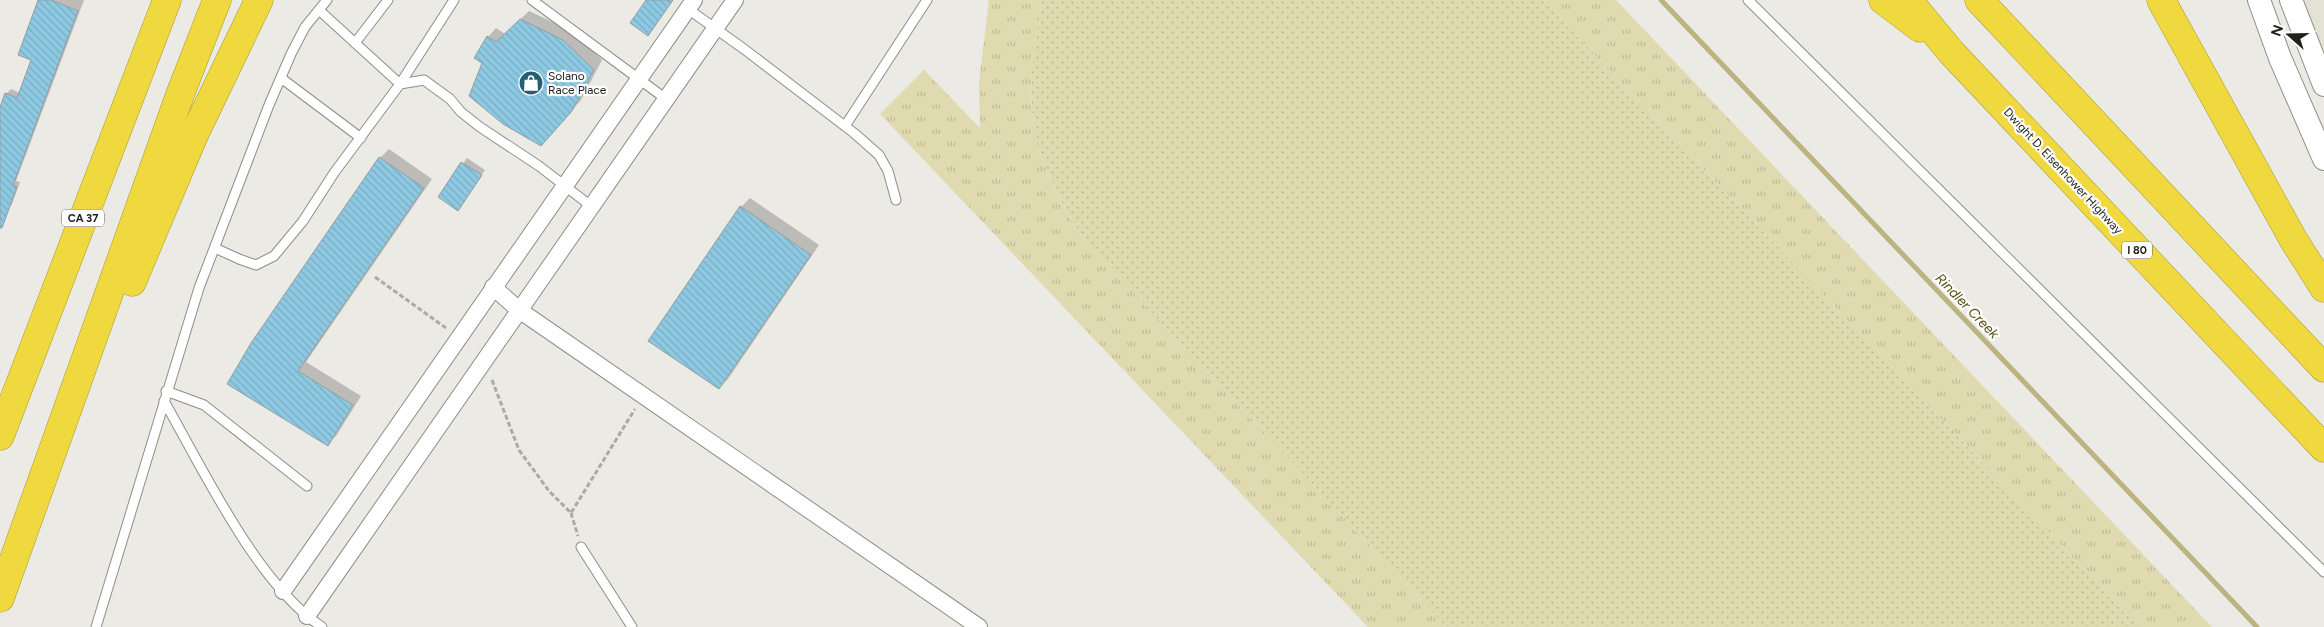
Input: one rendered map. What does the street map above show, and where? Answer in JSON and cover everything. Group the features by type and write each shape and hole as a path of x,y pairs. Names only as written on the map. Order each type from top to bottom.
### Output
{"highway":[{"name":"CA 37","path":"0,436 167,0"},
{"path":"3,591 181,92 216,0"},
{"path":"3,591 186,152 259,0"},
{"path":"1883,0 1951,52"},
{"name":"Dwight D. Eisenhower Highway","path":"1908,0 1951,52 2324,448"},
{"path":"1979,0 2324,368"},
{"path":"2163,0 2293,239 2324,288"}],"main road":[{"path":"2259,0 2280,58 2324,159"},
{"path":"2290,0 2324,85"}],"street":[{"path":"307,616 735,0"},
{"path":"283,591 691,4"},
{"path":"494,286 520,310 979,627"}],"lane":[{"path":"96,627 166,391 199,288 281,78 306,27 327,0"},
{"path":"355,43 388,0"},
{"path":"214,248 239,260 256,265 274,256 303,222 334,173 400,84 454,0"},
{"path":"532,0 666,99"},
{"path":"845,126 927,0"},
{"path":"1748,0 2324,572"},
{"path":"691,4 716,28 880,155 888,170 896,200"},
{"path":"319,10 400,84"},
{"path":"281,78 360,138"},
{"path":"400,84 424,80 450,99 480,127 539,166 592,206"},
{"path":"166,391 204,405 306,486"},
{"path":"164,401 245,541 283,591 307,616 322,627"},
{"path":"581,547 632,627"}],"path":[{"path":"375,278 459,337"},
{"path":"484,361 520,450 549,491 571,513 581,547"},
{"path":"571,513 643,395"}],"shaded area":[{"path":"2302,0 2324,0 2324,57"}],"green space":[{"path":"989,0 1042,0 1032,65 1032,114 1042,159 1054,187 1083,239 1446,627 1368,627 880,114 924,70 980,128 979,82"},
{"path":"1042,0 1543,0 2139,627 1446,627 1083,239 1048,173 1038,145 1032,114 1032,65"},
{"path":"1543,0 1616,0 2212,627 2139,627"}],"building":[{"path":"38,0 51,0 78,11 13,185 17,187 2,228 0,228 0,107 5,93 17,98 31,60 18,55"},
{"path":"646,0 673,0 648,36 630,23"},
{"name":"Solano Race Place","path":"520,19 563,40 594,70 572,111 541,146 503,124 469,96 482,63 474,58 487,36 496,42"},
{"path":"379,157 424,188 298,371 353,405 328,446 227,384 251,343"},
{"path":"461,162 482,175 458,211 438,197"},
{"path":"740,206 811,255 719,389 648,341"}],"waterway":[{"name":"Rindler Creek","path":"1661,0 2257,627"}],"place":[{"name":"Solano Race Place","path":"531,83"}]}
